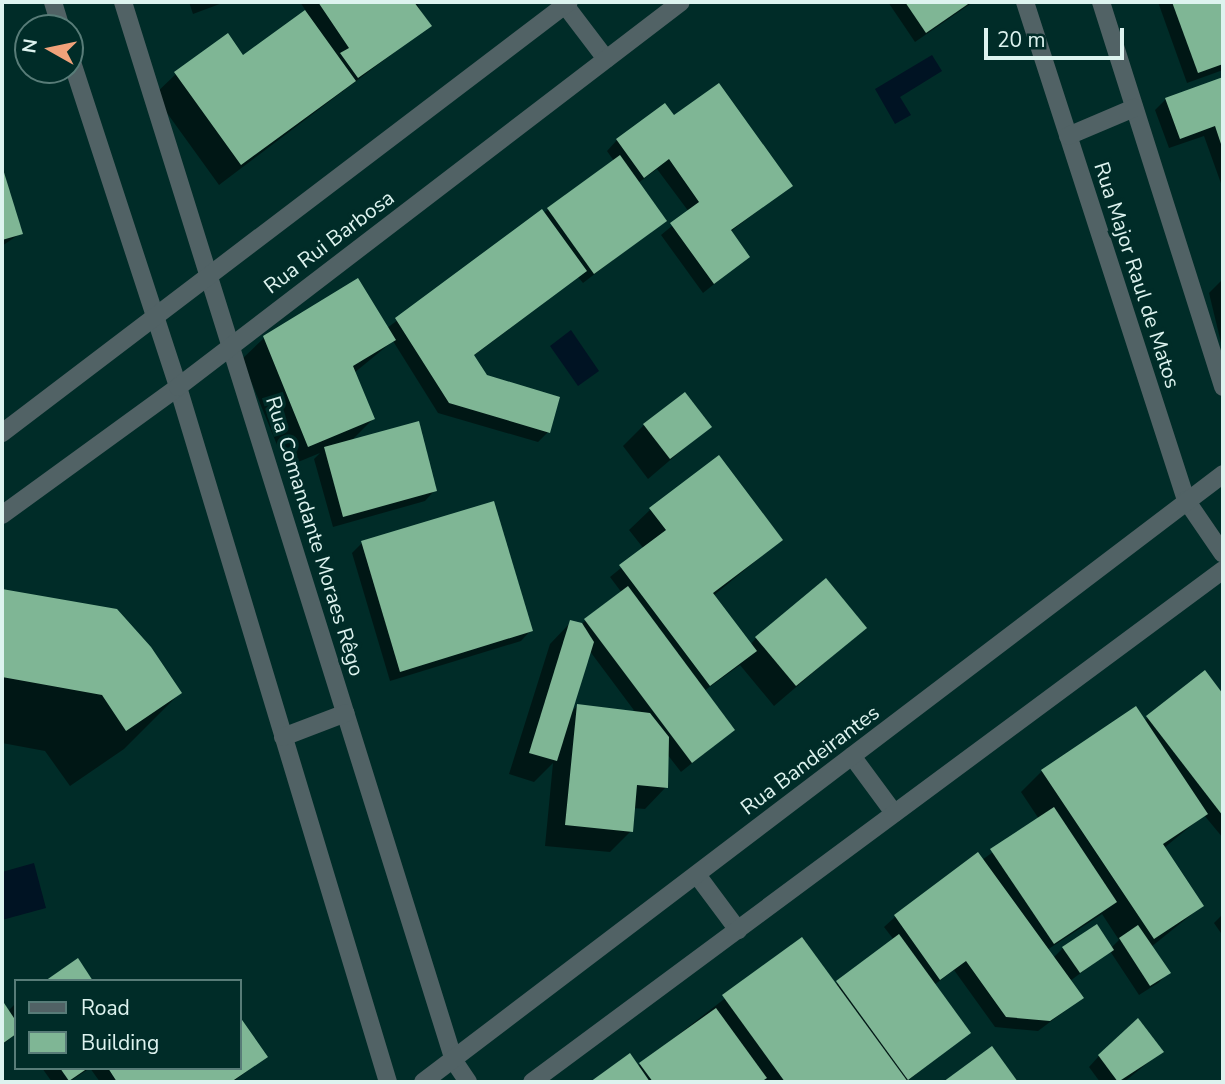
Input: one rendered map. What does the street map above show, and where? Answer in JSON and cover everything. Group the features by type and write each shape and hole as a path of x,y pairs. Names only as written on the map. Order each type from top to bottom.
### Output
{"street":[{"name":"Rua Comandante Moraes Rêgo","path":"123,2 454,1061 468,1082"},
{"name":"Rua Rui Barbosa","path":"2,515 178,387 681,2"},
{"name":"Rua Major Raul de Matos","path":"1025,2 1186,500 1223,554"},
{"path":"1101,2 1223,387"},
{"name":"Rua Rui Barbosa","path":"2,433 210,278 567,3"},
{"path":"567,3 606,59"},
{"path":"79,84 153,321 178,387 388,1082"},
{"path":"1068,136 1134,108"},
{"name":"Rua Bandeirantes","path":"423,1082 1223,474"},
{"path":"532,1082 1223,570"},
{"path":"283,737 346,713"},
{"path":"852,756 894,813"},
{"path":"697,875 738,930"}],"water":[{"path":"932,55 942,71 900,97 911,115 895,124 875,89"},
{"path":"571,330 599,371 578,386 550,346"},
{"path":"34,863 46,908 2,920 2,872"}],"building":[{"path":"318,2 414,2 432,26 358,78 340,53 349,48"},
{"path":"905,2 971,2 926,33"},
{"path":"1172,2 1223,2 1223,64 1198,73"},
{"path":"305,10 356,81 241,165 174,72 228,33 243,55"},
{"path":"1223,77 1223,150 1215,126 1180,139 1165,98"},
{"path":"719,83 793,186 731,230 750,257 714,284 670,223 699,202 669,159 644,178 616,139 665,103 674,115"},
{"path":"620,155 667,221 594,274 547,208"},
{"path":"2,166 23,234 2,240"},
{"path":"542,209 587,271 474,355 487,375 560,397 550,433 449,403 395,318"},
{"path":"358,278 396,340 353,366 375,419 308,447 263,336"},
{"path":"685,392 712,427 670,459 643,424"},
{"path":"419,421 437,491 343,517 324,447"},
{"path":"719,455 783,540 713,593 757,651 710,686 619,565 666,530 649,508"},
{"path":"494,501 533,631 400,672 361,541"},
{"path":"826,578 867,628 796,686 755,637"},
{"path":"628,586 735,730 692,763 584,619"},
{"path":"2,589 117,609 151,647 182,693 126,731 102,695 2,677"},
{"path":"570,620 582,623 594,642 557,761 529,753"},
{"path":"1205,670 1223,694 1223,816 1146,716"},
{"path":"577,704 650,713 669,737 668,788 637,785 633,832 565,825"},
{"path":"1136,706 1208,814 1163,844 1204,906 1154,939 1041,770"},
{"path":"1054,807 1117,902 1054,944 990,849"},
{"path":"978,852 1084,998 1050,1021 1006,1017 966,961 940,980 894,915"},
{"path":"1097,924 1114,950 1080,973 1062,947"},
{"path":"1138,925 1171,973 1150,986 1119,938"},
{"path":"899,934 971,1033 908,1080 836,981"},
{"path":"802,937 908,1082 785,1082 722,995"},
{"path":"78,958 92,979 48,979"},
{"path":"2,1000 14,1018 14,1035 2,1044"},
{"path":"716,1008 767,1078 761,1082 653,1082 639,1063"},
{"path":"1138,1018 1164,1052 1118,1082 1098,1055"},
{"path":"242,1020 268,1057 231,1082 117,1082 109,1070 242,1070"},
{"path":"992,1046 1018,1082 943,1082"},
{"path":"630,1053 650,1082 590,1082"},
{"path":"61,1070 85,1070 69,1081"}]}
